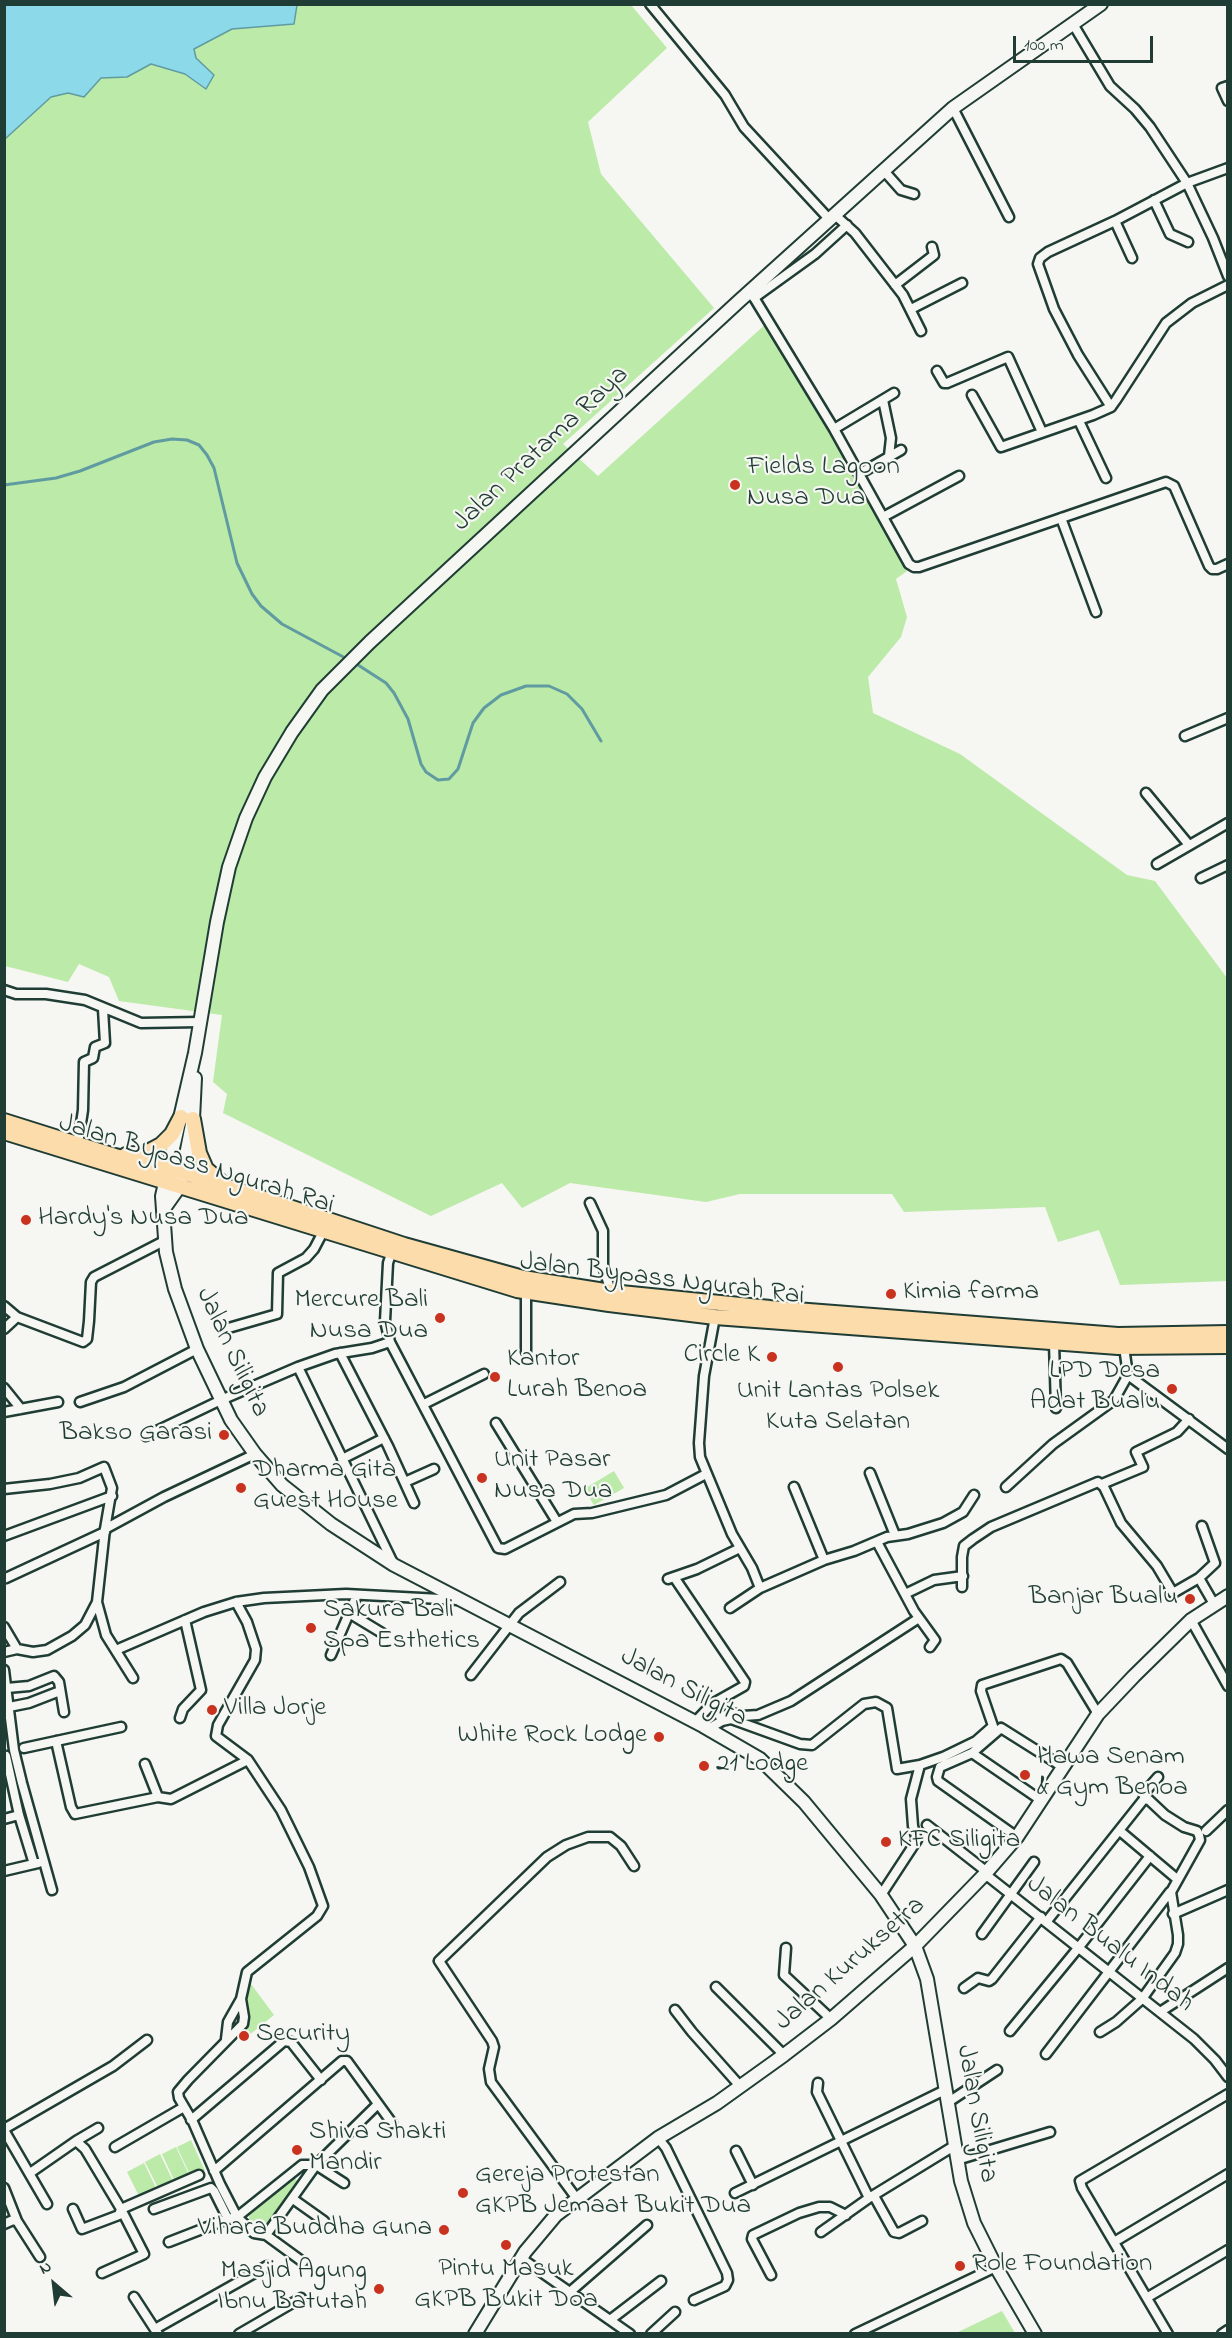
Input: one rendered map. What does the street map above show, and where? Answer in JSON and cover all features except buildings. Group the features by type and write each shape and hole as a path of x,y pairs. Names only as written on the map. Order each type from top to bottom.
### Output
{"highway":[{"path":"115,1156 146,1153 161,1145 187,1118 206,1168 226,1186"},
{"name":"Jalan Bypass Ngurah Rai","path":"4,1121 115,1156 166,1175"},
{"name":"Jalan Bypass Ngurah Rai","path":"4,1132 181,1179 324,1230 526,1291 715,1317 1124,1347 1227,1346"},
{"name":"Jalan Bypass Ngurah Rai","path":"181,1179 226,1186 404,1245 513,1275 611,1292 770,1308 1118,1335 1227,1333"}],"main road":[{"name":"Jalan Pratama Raya","path":"181,1179 195,1053 217,922 229,867 246,818 265,777 292,732 322,690 370,642 552,473 752,295 832,217 885,172 953,108 1101,4"},
{"name":"Jalan Pratama Raya","path":"166,1175 187,1118"},
{"name":"Jalan Siligita","path":"166,1175 162,1196 164,1240 175,1288 197,1349 231,1420 255,1454 282,1485 331,1524 394,1565 702,1725 760,1759 772,1769 832,1835 881,1894 915,1946 927,1979 954,2146 961,2181 974,2223 996,2267 1035,2334"},
{"path":"163,1210 181,1179"},
{"name":"Jalan Kuruksetra","path":"475,2334 521,2258 550,2221 658,2138 741,2086 784,2055 831,2019 915,1946 986,1873 1017,1837 1098,1714 1191,1620 1227,1596"}],"street":[{"path":"650,4 725,95 744,127 832,217 847,225 855,233 896,285 921,331"},
{"path":"1072,24 1110,86 1135,109 1150,127 1187,183 1213,238 1227,276"},
{"path":"1227,86 1222,88 1227,101"},
{"path":"953,108 1009,217"},
{"path":"1111,407 1078,355 1054,309 1038,264 1040,258 1187,183 1227,168"},
{"path":"885,172 901,190 914,195"},
{"path":"1154,200 1170,234 1188,242"},
{"path":"1115,221 1132,258"},
{"path":"847,225 815,254 752,295 834,429 909,564 920,567 1166,482 1174,486 1209,566 1217,569 1227,564"},
{"path":"896,285 934,255 932,247"},
{"path":"911,309 962,283"},
{"path":"972,395 1000,447 1079,421 1111,407 1166,323 1191,303 1227,285"},
{"path":"937,371 944,383 947,383 1008,357 1042,432"},
{"path":"834,429 894,393"},
{"path":"883,400 891,438 889,456"},
{"path":"1079,421 1106,478"},
{"path":"859,474 901,450"},
{"path":"883,517 960,476"},
{"path":"1062,518 1096,612"},
{"path":"1185,736 1227,718"},
{"path":"1146,793 1189,845"},
{"path":"1156,864 1227,823"},
{"path":"1201,878 1227,865"},
{"path":"4,990 16,994 46,994 85,1000 141,1023 200,1022"},
{"path":"78,1144 83,1110 84,1062 93,1058 95,1047 105,1043 104,1009"},
{"path":"590,1203 603,1230 603,1266 611,1292"},
{"path":"225,1329 277,1314 278,1273 306,1258 314,1249 324,1230"},
{"path":"4,1306 17,1317 83,1342 87,1339 91,1282 94,1277 164,1240"},
{"path":"392,1251 388,1263 385,1321 390,1342 498,1548 505,1549 574,1514 592,1513 666,1495 706,1474"},
{"path":"526,1291 526,1352"},
{"path":"4,1329 17,1317"},
{"path":"715,1317 704,1376 700,1457 760,1588"},
{"path":"146,1436 298,1367 340,1353 372,1348 390,1342"},
{"path":"1054,1343 1056,1408"},
{"path":"1006,1487 1053,1444 1110,1404 1118,1395 1128,1375 1124,1347"},
{"path":"80,1402 124,1387 197,1349"},
{"path":"340,1353 384,1438 414,1503"},
{"path":"298,1367 394,1565"},
{"path":"424,1404 484,1374"},
{"path":"1128,1375 1227,1449"},
{"path":"4,1388 21,1409"},
{"path":"4,1412 58,1402"},
{"path":"963,1587 964,1546 987,1529 1098,1482 1102,1484 1143,1467 1136,1452 1176,1432 1189,1419"},
{"path":"496,1423 557,1522"},
{"path":"342,1459 384,1438"},
{"path":"6,1578 105,1531 164,1497 255,1454"},
{"path":"4,1489 79,1478 104,1467 112,1488 112,1496 105,1531 97,1602 106,1635 133,1678"},
{"path":"405,1482 434,1468"},
{"path":"870,1473 896,1535"},
{"path":"1102,1484 1121,1523 1157,1566 1173,1593 1199,1578 1215,1563 1202,1526"},
{"path":"794,1487 824,1560"},
{"path":"730,1608 760,1588 824,1560 896,1535 908,1534 943,1523 963,1512 974,1495"},
{"path":"4,1536 112,1496"},
{"path":"877,1542 919,1618 935,1640 930,1647"},
{"path":"702,1725 711,1704 744,1686 745,1682 671,1578 697,1569 740,1548"},
{"path":"905,1594 934,1580 963,1575"},
{"path":"1199,1578 1214,1604"},
{"path":"471,1675 519,1614 561,1582"},
{"path":"116,1650 184,1620 236,1602 264,1598 357,1595 463,1600"},
{"path":"331,1654 357,1595"},
{"path":"4,1652 17,1649 33,1652 59,1645 84,1625 97,1602"},
{"path":"226,2039 228,2022 241,1999 247,1972 317,1916 323,1906 309,1866 281,1810 248,1760 216,1736 218,1725 255,1660 256,1648 247,1622 236,1602"},
{"path":"348,1613 382,1633"},
{"path":"702,1725 732,1713 743,1716 758,1715 791,1701 919,1618"},
{"path":"180,1718 183,1709 201,1690 184,1620"},
{"path":"1191,1620 1227,1686"},
{"path":"4,1627 17,1649"},
{"path":"702,1725 731,1719 800,1744 812,1745 864,1704 876,1702 887,1708 897,1769 920,1765 976,1741 993,1726 981,1691 984,1684 1061,1659 1067,1663 1098,1714"},
{"path":"4,1670 14,1750 52,1890"},
{"path":"7,1688 29,1686 54,1676 59,1682 64,1712"},
{"path":"9,1707 28,1703 60,1691"},
{"path":"24,1748 121,1727"},
{"path":"1017,1837 938,1781 940,1767 972,1753 1002,1728 1063,1767"},
{"path":"56,1740 64,1766 71,1807 75,1814 158,1797 176,1798 248,1760"},
{"path":"972,1753 1042,1801"},
{"path":"4,1757 6,1756 19,1815 34,1864"},
{"path":"145,1764 158,1797"},
{"path":"881,1894 917,1840 913,1826 911,1799 920,1765"},
{"path":"964,1988 978,1978 989,1982 992,1979 1120,1831 1143,1800 1144,1793 1158,1778"},
{"path":"1143,1800 1149,1800 1165,1815 1184,1827 1203,1833"},
{"path":"1046,2054 1171,1892 1203,1833 1227,1810"},
{"path":"4,1819 19,1815"},
{"name":"Jalan Bualu Indah","path":"927,1825 1194,2039 1215,2060 1227,2077"},
{"path":"1120,1831 1177,1879"},
{"path":"577,2199 491,2082 489,2069 494,2047 492,2041 439,1961 547,1857 566,1845 588,1837 610,1837 621,1846 634,1866"},
{"path":"1010,2031 1150,1856"},
{"path":"4,1871 44,1862"},
{"path":"982,1934 1034,1862"},
{"path":"1173,1914 1227,1890"},
{"path":"1100,2032 1116,2022 1142,1999 1177,1949 1178,1935 1171,1892"},
{"path":"786,1948 784,1975 831,2019"},
{"path":"1160,2012 1227,1968"},
{"path":"716,1988 784,2055"},
{"path":"241,1999 243,2024 239,2030 226,2039 178,2092 179,2098 192,2120 237,2217 257,2235 266,2235 303,2262"},
{"path":"675,2010 741,2086"},
{"path":"47,2204 4,2129 113,2066 147,2040"},
{"path":"192,2120 284,2041 291,2042 321,2080"},
{"path":"214,2171 345,2060 392,2123"},
{"path":"735,2193 841,2140 946,2096 997,2070"},
{"path":"818,2084 817,2092 889,2227 899,2233 922,2221"},
{"path":"1168,2334 1080,2181 1227,2094"},
{"path":"266,2235 316,2165 378,2104"},
{"path":"115,2147 184,2107"},
{"path":"30,2173 98,2128"},
{"path":"957,2160 1050,2132"},
{"path":"658,2138 666,2148 722,2260 728,2280 722,2288 694,2300"},
{"path":"76,2141 85,2149 121,2209 144,2254 102,2273"},
{"path":"821,2232 871,2197 954,2146"},
{"path":"735,2151 753,2185"},
{"path":"169,2242 237,2217 302,2165 316,2165 344,2183"},
{"path":"1114,2242 1227,2174"},
{"path":"72,2208 82,2229 119,2215 121,2209 199,2175"},
{"path":"4,2188 17,2221 40,2257"},
{"path":"154,2209 211,2188 228,2219"},
{"path":"293,2199 324,2221"},
{"path":"771,2275 752,2239 755,2233 799,2212 819,2207 830,2207 846,2215"},
{"path":"4,2224 13,2220 17,2221"},
{"path":"571,2291 647,2225"},
{"path":"1148,2297 1227,2250"},
{"path":"521,2258 630,2334"},
{"path":"134,2297 157,2331 267,2266"},
{"path":"855,2334 996,2267"},
{"path":"610,2319 661,2282"},
{"path":"239,2334 301,2298"},
{"path":"651,2334 675,2312"},
{"path":"1222,2334 1227,2330"}],"green space":[{"path":"297,5 631,5 667,48 588,122 601,174 714,308 563,444 598,476 769,321 867,494 907,571 896,579 907,617 901,637 868,677 873,713 960,754 1127,875 1155,881 1227,978 1227,1281 1120,1285 1099,1230 1058,1242 1045,1207 904,1212 892,1194 740,1194 706,1202 570,1183 522,1208 502,1183 431,1216 223,1113 227,1094 213,1082 222,1015 119,1001 109,977 79,964 68,982 5,966 4,139 51,97 68,93 84,97 101,78 127,77 151,64 185,74 214,75 195,58 194,49 232,29 294,24"},
{"path":"614,1471 624,1488 594,1505 584,1489"},
{"path":"248,1980 274,2015 248,2036 245,2005"},
{"path":"191,2140 205,2171 191,2177 177,2147"},
{"path":"176,2147 190,2177 176,2184 162,2154"},
{"path":"160,2154 174,2183 159,2190 145,2162"},
{"path":"144,2163 157,2190 140,2198 127,2172"},
{"path":"293,2178 300,2182 266,2228 262,2231 255,2230 250,2225 249,2216 279,2187"},
{"path":"1002,2311 1015,2333 956,2333"}],"water":[{"path":"5,4 297,5 294,24 232,29 194,49 196,58 214,75 206,89 185,74 151,64 127,77 101,78 84,97 68,93 51,97 5,139"}],"waterway":[{"path":"4,485 56,478 154,442 172,439 187,440 199,445 214,468 237,563 252,594 261,606 282,624 349,660"},
{"path":"355,663 386,683 394,693 408,719 421,764 426,772 438,780 449,779 458,769 473,723 484,708 501,695 526,686 549,686 567,694 582,709 601,741"}],"place":[{"name":"Fields Lagoon Nusa Dua","path":"735,485"},
{"name":"Hardy's Nusa Dua","path":"26,1220"},
{"name":"Kimia farma","path":"891,1294"},
{"name":"Mercure Bali Nusa Dua","path":"440,1318"},
{"name":"Circle K","path":"772,1357"},
{"name":"Unit Lantas Polsek Kuta Selatan","path":"838,1367"},
{"name":"Kantor Lurah Benoa","path":"495,1377"},
{"name":"LPD Desa Adat Bualu","path":"1172,1389"},
{"name":"Bakso Garasi","path":"224,1435"},
{"name":"Unit Pasar Nusa Dua","path":"482,1478"},
{"name":"Dharma Gita Guest House","path":"241,1488"},
{"name":"Banjar Bualu","path":"1190,1599"},
{"name":"Sakura Bali Spa Esthetics","path":"311,1628"},
{"name":"Villa Jorje","path":"212,1710"},
{"name":"White Rock Lodge","path":"659,1737"},
{"name":"21 Lodge","path":"704,1766"},
{"name":"Hawa Senam & Gym Benoa","path":"1025,1775"},
{"name":"KFC Siligita","path":"886,1842"},
{"name":"Security","path":"244,2036"},
{"name":"Shiva Shakti Mandir","path":"297,2150"},
{"name":"Gereja Protestan GKPB Jemaat Bukit Dua","path":"463,2193"},
{"name":"Vihara Buddha Guna","path":"444,2230"},
{"name":"Pintu Masuk GKPB Bukit Doa","path":"506,2245"},
{"name":"Role Foundation","path":"960,2266"},
{"name":"Masjid Agung Ibnu Batutah","path":"379,2289"}]}
